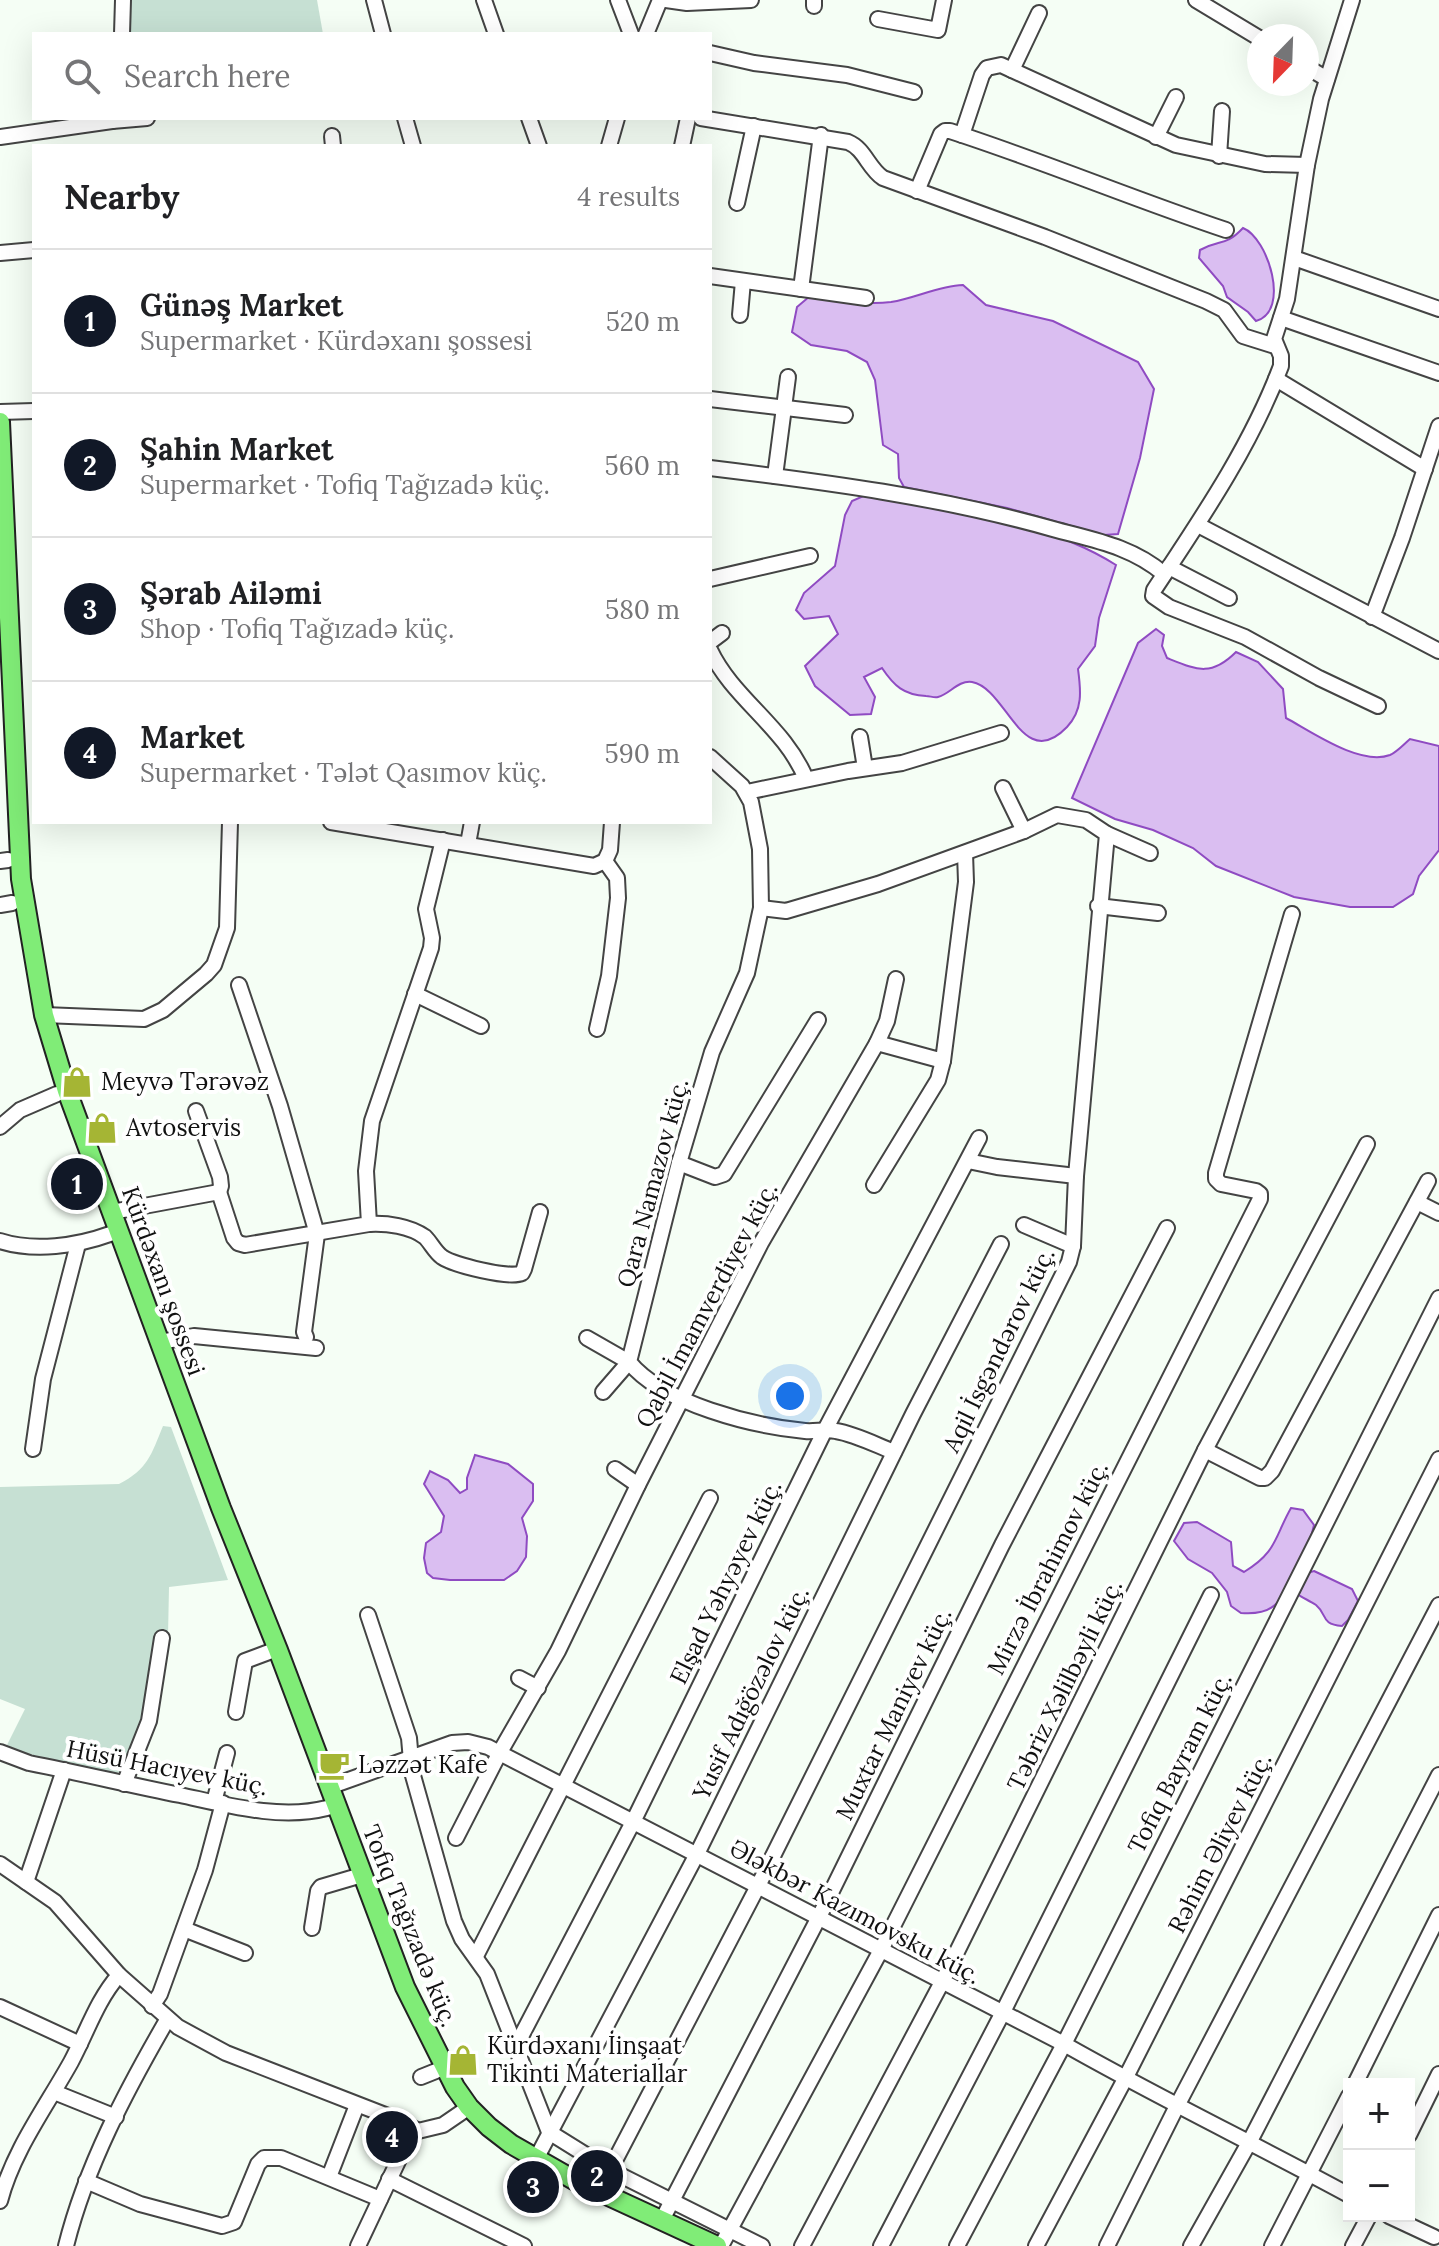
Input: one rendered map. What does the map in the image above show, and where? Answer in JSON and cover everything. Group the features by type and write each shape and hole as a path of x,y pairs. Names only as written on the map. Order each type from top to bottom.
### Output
{"main road":[{"name":"Kürdəxanı şossesi","path":"0,422 18,848 25,914 62,1092 112,1212 269,1652 330,1800"},
{"name":"Kürdəxanı şossesi","path":"0,689 6,904 34,1016 110,1234 330,1800"},
{"name":"Tofiq Tağızadə küç.","path":"330,1800 428,2074 493,2142 524,2163 694,2246"},
{"name":"Tofiq Tağızadə küç.","path":"330,1800 405,1987 465,2110 536,2159 719,2246"}],"street":[{"path":"122,32 123,0"},
{"path":"374,0 382,32"},
{"path":"484,0 495,32"},
{"path":"618,0 630,32"},
{"path":"648,32 660,0"},
{"path":"666,0 687,3 751,0"},
{"path":"878,19 938,30 944,0"},
{"path":"1196,0 1247,31"},
{"path":"1352,0 1327,79 1307,165 1294,258 1274,339 1282,360 1276,379 1248,437 1153,596 1158,601 1235,632 1378,706"},
{"path":"1012,70 1039,13"},
{"path":"712,53 754,63 847,75 914,92"},
{"path":"962,135 987,68 1001,65 1176,145 1265,164 1307,165"},
{"path":"1319,74 1327,79"},
{"path":"1156,137 1176,97"},
{"path":"1219,156 1222,111"},
{"path":"0,137 107,120"},
{"path":"406,120 412,144"},
{"path":"530,120 538,144"},
{"path":"610,144 616,120"},
{"path":"682,144 688,120"},
{"path":"712,120 821,135 855,145 876,173 1206,301 1224,310 1243,336 1275,346"},
{"path":"737,203 754,126"},
{"path":"917,191 941,134 950,131 1070,171 1160,208 1226,230"},
{"path":"801,289 821,135"},
{"path":"0,253 32,250"},
{"path":"1294,258 1439,309"},
{"path":"712,276 866,298"},
{"path":"740,315 743,281"},
{"path":"1281,318 1439,373"},
{"path":"775,476 788,377"},
{"path":"1276,379 1425,469"},
{"path":"712,399 845,415"},
{"path":"0,412 32,411"},
{"path":"1372,617 1387,582 1439,426"},
{"path":"712,468 912,495 994,512 1124,549 1229,598"},
{"path":"1198,525 1439,651"},
{"path":"712,579 810,556"},
{"path":"712,653 778,731 806,779"},
{"path":"712,760 747,792 902,763 1001,733"},
{"path":"860,737 865,768"},
{"path":"1003,788 1024,831"},
{"name":"Qara Namazov küç.","path":"629,1362 679,1163 715,1043 750,965 761,908 760,849 755,815 747,792"},
{"path":"761,908 786,911 878,884 1062,814 1086,820 1107,834 1150,853"},
{"path":"44,1015 144,1019 163,1010 206,974 214,965 227,928 230,824"},
{"path":"350,824 594,866 605,861 610,850 612,824"},
{"path":"468,844 472,824"},
{"name":"Aqil İsgəndərov küç.","path":"610,2170 758,1886 1072,1256 1098,906 1107,834"},
{"path":"369,1224 366,1171 372,1121 431,948 426,909 443,840"},
{"path":"874,1185 938,1080 966,882 965,853"},
{"path":"597,1029 609,976 618,898 617,878 605,861"},
{"path":"1098,906 1158,913"},
{"name":"Mirzə İbrahimov küç.","path":"719,2246 881,1950 1260,1199 1256,1191 1221,1184 1216,1179 1216,1173 1292,914"},
{"name":"Qabil İmamverdiyev küç.","path":"456,1838 500,1752 558,1651 761,1243 877,1043 887,1021 896,979"},
{"path":"160,1342 194,1336 311,1342 304,1332 317,1234 280,1106 239,985"},
{"path":"415,994 481,1026"},
{"path":"679,1163 715,1177 724,1174 818,1020"},
{"path":"877,1043 943,1061"},
{"path":"0,1127 20,1110 62,1092"},
{"path":"196,1111 220,1177 219,1192 238,1243 245,1245 385,1223 425,1238 442,1257 450,1261 511,1276 522,1273 524,1269 540,1212"},
{"name":"Elşad Yəhyəyev küç.","path":"515,2048 633,1822 825,1430 979,1138"},
{"name":"Təbriz Xəlilbəyli küç.","path":"802,2246 942,1982 1205,1450 1367,1144"},
{"path":"968,1161 1076,1176"},
{"path":"1205,1450 1260,1478 1265,1478 1272,1471 1428,1181"},
{"path":"112,1212 219,1192"},
{"path":"1417,1202 1439,1213"},
{"path":"1024,1225 1073,1246"},
{"name":"Muxtar Maniyev küç.","path":"662,2220 819,1917 1002,1545 1167,1228"},
{"path":"0,1241 16,1246 78,1244 110,1234"},
{"path":"33,1449 43,1379 78,1244"},
{"name":"Yusif Adığözəlov küç.","path":"536,2159 697,1854 894,1452 1001,1244"},
{"name":"Tofiq Bayram küç.","path":"957,2246 1064,2044 1439,1298"},
{"path":"587,1338 629,1362 635,1370 682,1400 741,1418 801,1431 843,1432 894,1452"},
{"path":"603,1392 629,1362"},
{"name":"Rəhim Əliyev küç.","path":"1036,2246 1125,2079 1439,1459"},
{"path":"615,1469 638,1485"},
{"path":"476,1956 710,1498"},
{"path":"881,2246 1002,2014 1211,1595"},
{"path":"1107,2246 1439,1605"},
{"path":"368,1615 409,1738 412,1772 454,1921 462,1939 487,1974 549,2132 610,2170 762,2246"},
{"path":"124,1784 149,1721 162,1638"},
{"path":"236,1712 245,1661 269,1652"},
{"path":"519,1678 538,1688"},
{"name":"Ələkbər Kazımovsku küç.","path":"330,1800 410,1756 461,1742 477,1743 500,1752 819,1917 1343,2192"},
{"name":"Hüsü Hacıyev küç.","path":"0,1752 29,1763 124,1784 286,1813 311,1812 330,1800"},
{"path":"152,2006 160,1994 205,1870 227,1753"},
{"path":"26,1882 64,1770"},
{"path":"1191,2246 1250,2141 1439,1775"},
{"path":"0,1864 67,1913 119,1975 167,2020 226,2053 398,2120 418,2131"},
{"path":"312,1928 321,1887 355,1877"},
{"path":"1358,2078 1439,1915"},
{"path":"184,1929 245,1953"},
{"path":"0,2201 20,2149 80,2044 101,1998 119,1975"},
{"path":"0,2007 80,2044"},
{"path":"66,2246 86,2181 135,2076 167,2020"},
{"path":"1415,2123 1439,2074"},
{"path":"54,2092 116,2117"},
{"path":"329,2177 357,2105"},
{"path":"1272,2246 1343,2108"},
{"path":"362,2245 406,2144 418,2131 436,2128 465,2110"},
{"path":"86,2181 140,2204 222,2226 234,2222 258,2164 264,2158 281,2158 380,2199"},
{"path":"389,2179 524,2246"},
{"path":"1353,2246 1366,2222"},
{"path":"1401,2222 1434,2238"}],"green space":[{"path":"131,0 317,0 323,32 130,32"},
{"path":"163,1426 171,1427 228,1580 169,1587 168,1636 148,1706 125,1769 112,1775 18,1751 7,1745 25,1709 0,1699 0,1487 119,1484 143,1467"}],"shaded area":[{"path":"1243,228 1260,245 1272,274 1272,304 1267,315 1256,321 1227,297 1223,286 1199,258 1200,250 1227,240"},
{"path":"963,285 986,305 1053,321 1138,362 1154,389 1140,458 1118,534 1104,535 1007,508 904,487 899,478 898,454 883,445 875,380 867,362 847,351 811,345 792,332 797,307 810,296 881,303"},
{"path":"868,494 964,511 1029,527 1089,550 1116,565 1099,618 1095,646 1078,669 1078,707 1067,727 1051,739 1038,741 1026,735 984,688 972,682 962,683 938,697 918,695 900,688 882,668 864,677 875,697 871,714 850,715 815,686 805,666 838,634 829,616 804,619 796,610 804,593 835,566 845,515 852,501"},
{"path":"1156,629 1164,635 1162,646 1167,658 1187,666 1211,668 1236,652 1258,662 1283,689 1286,718 1351,752 1378,757 1390,755 1410,739 1439,746 1439,850 1419,876 1413,894 1393,907 1350,907 1294,897 1216,866 1193,848 1153,830 1115,819 1072,798 1138,643"},
{"path":"475,1455 508,1464 533,1484 533,1501 522,1518 527,1536 526,1557 517,1571 504,1580 433,1578 427,1573 424,1558 426,1543 441,1532 444,1516 424,1484 430,1471 448,1480 460,1493 467,1489 467,1478"},
{"path":"1291,1508 1303,1510 1314,1525 1312,1534 1288,1589 1276,1604 1264,1611 1241,1613 1231,1606 1227,1592 1212,1573 1188,1559 1174,1541 1184,1523 1197,1522 1231,1542 1233,1566 1244,1572 1269,1551"},
{"path":"1314,1571 1352,1589 1358,1601 1342,1626 1327,1621 1316,1605 1297,1594 1304,1574"}],"place":[{"name":"Meyvə Tərəvəz","path":"77,1082"},
{"name":"Avtoservis","path":"102,1128"},
{"name":"Günəş Market","path":"77,1184"},
{"name":"Ləzzət Kafe","path":"334,1765"},
{"name":"Kürdəxanı İinşaat Tikinti Materiallar","path":"463,2060"},
{"name":"Market","path":"392,2137"},
{"name":"Şahin Market","path":"597,2176"},
{"name":"Şərab Ailəmi","path":"533,2187"}]}
